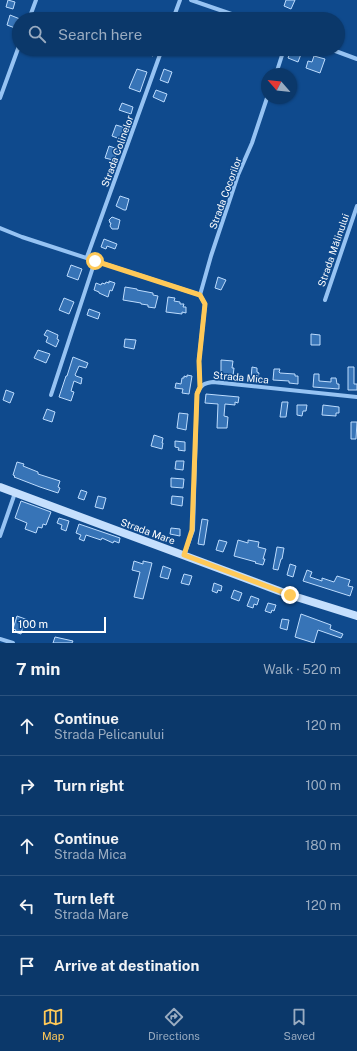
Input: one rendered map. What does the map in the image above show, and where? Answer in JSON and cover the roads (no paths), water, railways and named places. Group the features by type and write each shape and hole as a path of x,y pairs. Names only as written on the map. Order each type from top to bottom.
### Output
{"street":[{"path":"32,12 36,0"},
{"path":"176,12 180,0"},
{"path":"191,0 226,12"},
{"path":"345,55 357,59"},
{"path":"0,98 15,56"},
{"name":"Strada Colinelor","path":"87,258 159,56"},
{"path":"278,68 282,56"},
{"name":"Strada Cocorilor","path":"200,295 211,256 238,175 252,143 265,104"},
{"name":"Strada Mălinului","path":"325,300 357,206"},
{"path":"0,228 22,237 200,295 205,304 199,361 200,387"},
{"path":"51,394 95,261"},
{"name":"Strada Mica","path":"184,555 192,530 197,394 200,387 205,383 213,382 357,397"},
{"name":"Strada Mare","path":"0,487 290,595 357,616"},
{"path":"0,536 16,492"},
{"path":"0,638 13,643"}]}
